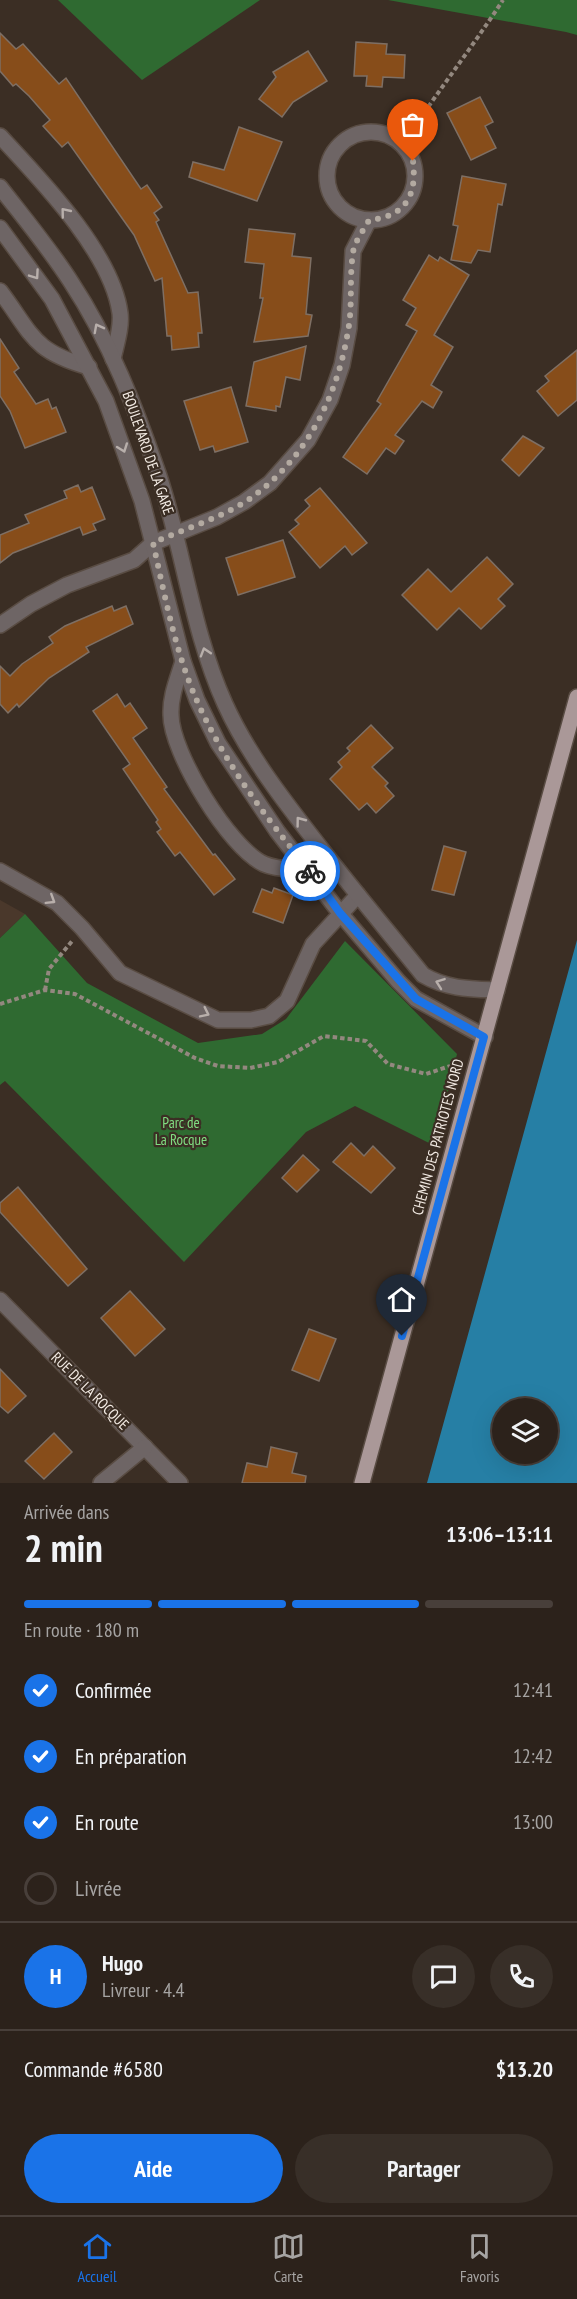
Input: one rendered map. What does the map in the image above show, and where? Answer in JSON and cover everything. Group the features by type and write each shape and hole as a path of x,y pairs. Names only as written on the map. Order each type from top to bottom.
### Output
{"main road":[{"name":"CHEMIN DES PATRIOTES NORD","path":"362,1483 577,697"}],"street":[{"path":"375,132 388,134 403,144 413,161 416,182 411,197 398,212 384,218 369,220 351,215 339,206 329,189 327,174 330,159 348,138 359,133 375,132"},
{"path":"0,136 27,165 91,245 108,271 121,315 113,359"},
{"name":"BOULEVARD DE LA GARE","path":"0,187 71,281 113,359 159,477 176,532 187,592 209,664 225,705 270,781 423,975 438,984 462,989 497,990"},
{"path":"0,625 31,604 67,585 134,560 153,543 217,517 244,502 270,483 308,440 330,400 342,364 349,328 353,251 369,220"},
{"name":"BOULEVARD DE LA GARE","path":"0,228 52,298 110,412 142,501 183,661 197,700 219,743 248,791 340,913 416,999 484,1037"},
{"path":"0,291 30,336 43,349 61,359 89,367"},
{"path":"183,661 172,695 171,715 175,739 184,764 229,834 248,854 264,864 310,871"},
{"path":"0,871 57,903 82,928 120,973 219,1020 251,1020 269,1016 287,1001 313,944 358,895"},
{"name":"RUE DE LA ROCQUE","path":"0,1300 180,1483"},
{"path":"101,1483 145,1447"}],"path":[{"path":"403,144 440,86 478,39 503,0"},
{"path":"45,990 50,969 82,928"},
{"path":"0,1004 45,990 75,994 195,1058 219,1066 250,1068 278,1062 324,1036 366,1041 388,1064 426,1074 479,1056"}],"shaded area":[{"path":"0,900 25,914 0,938"}],"green space":[{"path":"58,0 260,0 142,80"},
{"path":"388,0 577,0 577,35 566,32"},
{"name":"Parc de La Rocque","path":"25,914 87,983 198,1043 262,1034 286,1019 345,941 457,1054 435,1146 355,1106 306,1132 184,1262 5,1081 0,1085 0,938"}],"water":[{"path":"577,940 577,1483 427,1483"}],"building":[{"path":"0,33 16,49 23,44 59,84 66,78 141,189 147,185 162,207 154,213 159,220 156,222 188,293 198,292 202,333 198,333 199,347 172,350 171,336 167,336 162,278 155,281 134,235 68,142 62,147 43,126 50,120 29,96 16,84 13,86 0,71"},
{"path":"356,42 387,44 386,54 405,55 404,78 383,77 382,87 366,86 367,76 354,76"},
{"path":"308,51 327,81 293,102 282,117 259,99 276,77 273,72"},
{"path":"480,97 493,122 485,126 496,148 471,160 447,113"},
{"path":"239,127 282,142 257,201 189,177 193,162 224,170"},
{"path":"462,176 506,184 502,205 498,204 490,252 478,250 471,263 451,260 458,226 453,225"},
{"path":"249,229 295,234 292,256 311,258 306,314 312,315 308,336 254,342 263,298 260,298 264,264 245,262"},
{"path":"429,255 438,261 440,257 469,275 434,335 453,347 431,385 442,392 433,408 422,401 395,435 404,441 395,454 386,448 367,474 343,457 381,404 377,401 417,331 406,325 416,308 403,300"},
{"path":"0,339 19,368 14,372 36,404 48,399 52,409 56,407 66,432 25,448 10,411 0,396"},
{"path":"306,346 300,380 286,377 280,407 276,406 276,411 246,406 254,362"},
{"path":"577,350 577,400 558,416 537,391 549,381 545,376"},
{"path":"231,387 248,442 215,452 213,446 200,450 184,401"},
{"path":"523,436 544,448 519,476 502,460"},
{"path":"78,485 81,492 92,487 105,519 93,524 96,530 83,535 80,527 13,553 0,563 0,535 29,523 25,515 67,498 64,491"},
{"path":"320,488 367,543 352,555 345,546 320,568 289,532 299,524 295,520 310,506 305,500"},
{"path":"283,540 295,577 238,595 226,558"},
{"path":"487,557 513,584 498,599 505,606 481,629 459,608 437,630 402,595 428,569 451,592"},
{"path":"112,606 114,611 126,606 133,624 86,647 89,652 49,678 19,707 17,704 8,713 0,704 0,666 10,676 22,664 53,643 49,637 65,626"},
{"path":"117,694 125,707 130,703 147,728 133,738 167,787 164,789 213,855 215,854 235,879 214,895 180,852 175,856 157,832 161,829 156,822 158,820 123,769 130,764 93,711"},
{"path":"371,725 393,748 372,767 388,783 385,786 394,796 376,813 367,803 359,810 330,779 342,767 338,762 350,751 347,748"},
{"path":"444,846 466,852 454,895 432,890"},
{"path":"274,888 293,895 283,923 253,912 262,889 272,893"},
{"path":"351,1143 364,1156 373,1146 395,1168 371,1193 333,1162"},
{"path":"303,1155 319,1170 297,1192 282,1178"},
{"path":"18,1187 87,1269 68,1286 0,1212 0,1203"},
{"path":"130,1291 165,1329 135,1356 101,1318"},
{"path":"309,1329 336,1339 319,1381 292,1370"},
{"path":"0,1369 26,1396 8,1413 0,1406"},
{"path":"54,1433 72,1452 44,1479 25,1461"},
{"path":"271,1447 297,1453 292,1473 306,1476 305,1483 242,1483 247,1463 267,1467"}],"way so far":[{"path":"310,871 248,791 219,743 197,700 166,602 153,543 217,517 244,502 270,483 308,440 330,400 342,364 349,328 353,251 369,220 384,218 398,212 411,197 416,182 413,161"}],"route":[{"path":"310,871 340,913 416,999 484,1037 402,1336"}]}
